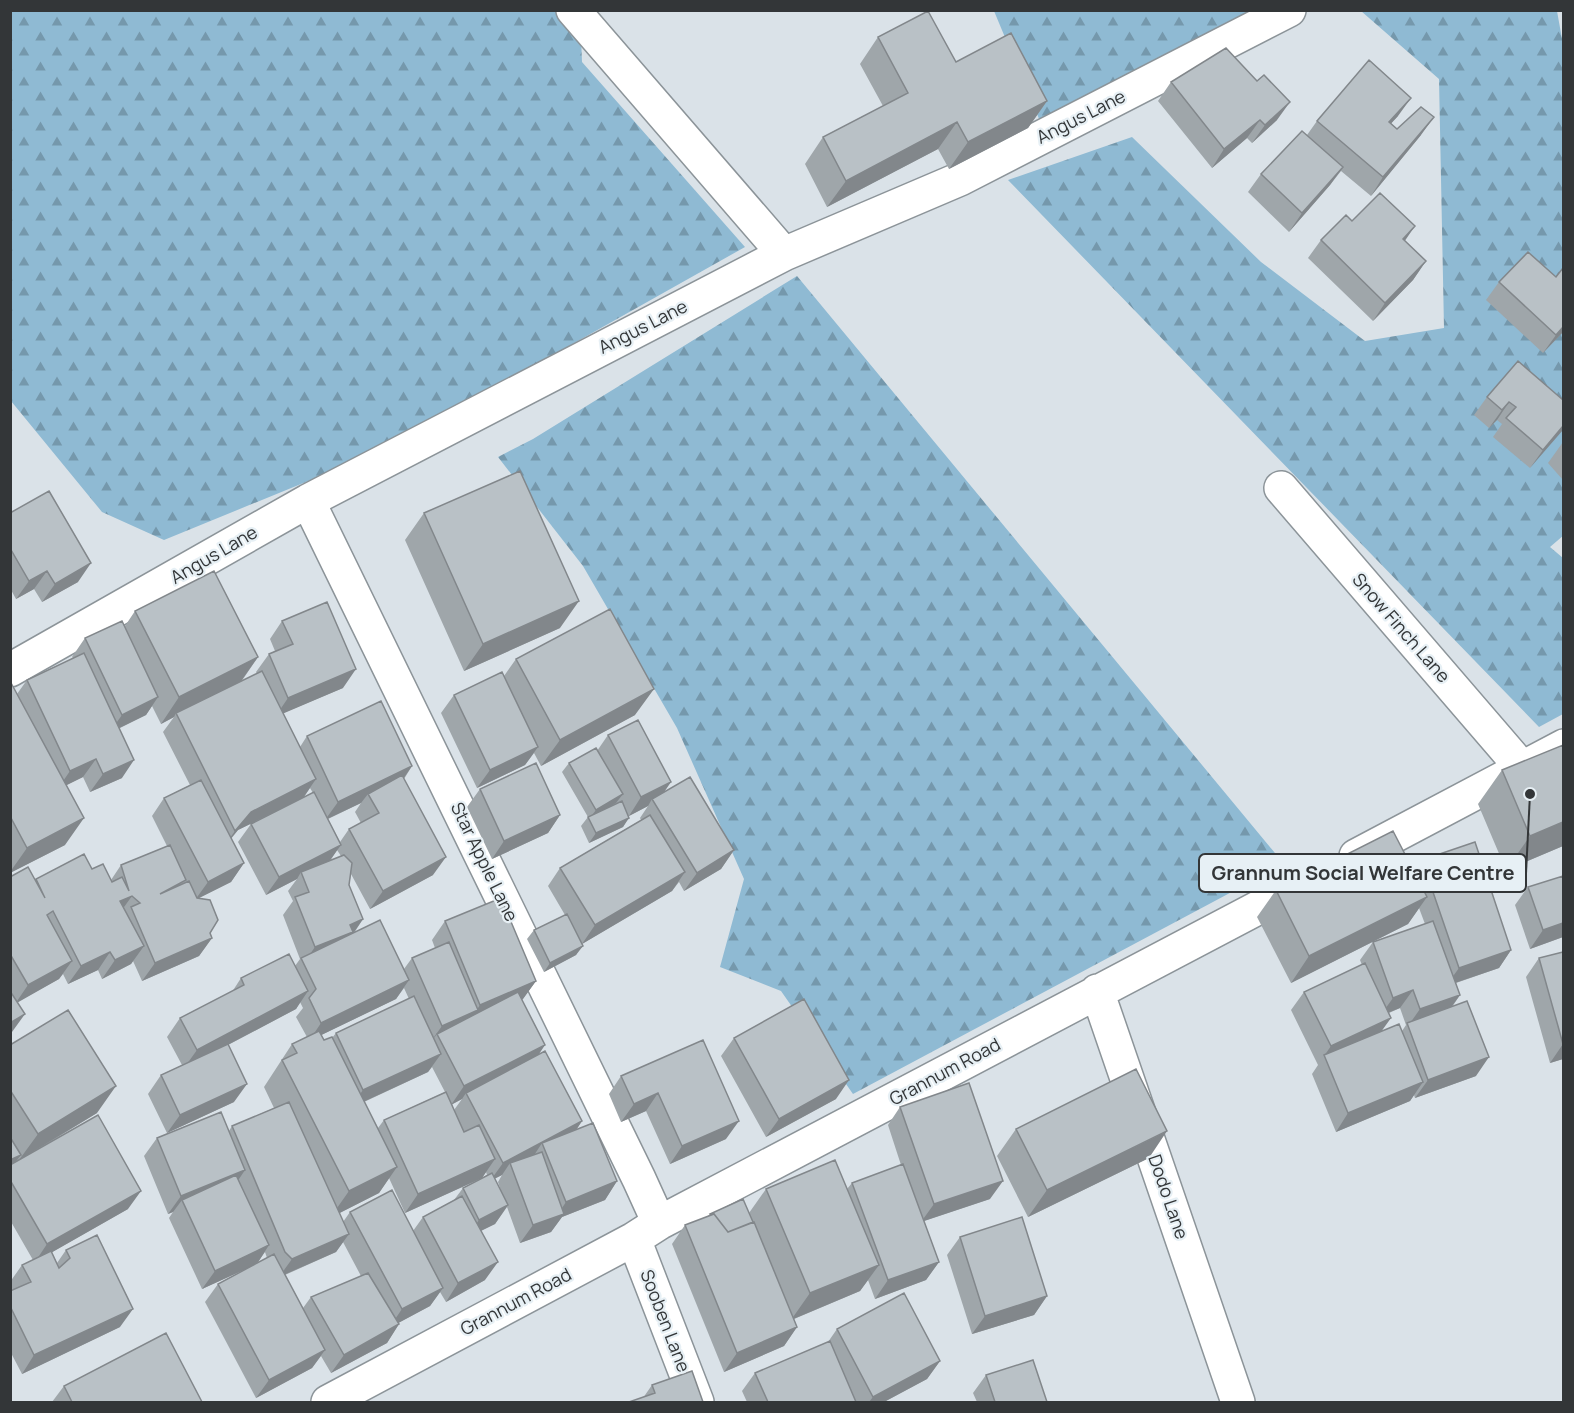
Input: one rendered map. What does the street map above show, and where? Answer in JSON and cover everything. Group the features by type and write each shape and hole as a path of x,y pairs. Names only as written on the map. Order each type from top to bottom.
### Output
{"street":[{"path":"573,10 784,254"},
{"name":"Angus Lane","path":"10,670 308,501 784,254 960,179 1289,10"},
{"name":"Snow Finch Lane","path":"1281,488 1522,768"},
{"name":"Star Apple Lane","path":"308,501 639,1179 646,1231"},
{"name":"Grannum Road","path":"328,1402 1097,991 1522,768 1562,753"},
{"name":"Dodo Lane","path":"1097,991 1238,1402"},
{"name":"Sooben Lane","path":"646,1231 697,1402"}],"green space":[{"path":"10,11 580,11 582,62 745,247 384,450 164,540 102,512 11,401"},
{"path":"994,11 1254,11 1042,126"},
{"path":"1361,11 1557,11 1564,50 1564,535 1550,547 1563,558 1563,714 1539,727 1008,180 1132,137 1261,262 1365,341 1444,328 1439,79"},
{"path":"797,276 1284,864 853,1094 781,991 720,967 744,879 677,728 583,566 498,457 533,439"}],"building":[{"path":"928,11 956,62 1011,33 1047,101 968,142 957,122 846,181 823,137 908,93 878,37"},
{"path":"1226,48 1257,81 1264,75 1290,102 1265,125 1260,120 1224,149 1171,82"},
{"path":"1369,60 1411,98 1389,122 1397,129 1421,107 1434,117 1383,177 1317,121"},
{"path":"1302,131 1343,167 1302,213 1261,174"},
{"path":"1380,193 1415,226 1403,239 1426,261 1385,303 1321,240 1346,215 1352,221"},
{"path":"1528,252 1556,277 1563,268 1563,327 1556,335 1499,282"},
{"path":"1518,361 1563,400 1563,426 1543,450 1506,418 1516,407 1509,402 1502,410 1487,397"},
{"path":"520,471 579,601 483,644 424,513"},
{"path":"49,491 91,563 55,584 47,571 29,581 10,548 10,513"},
{"path":"214,571 258,657 179,697 135,611"},
{"path":"327,602 356,669 288,698 269,654 293,644 282,621"},
{"path":"610,609 654,689 560,740 516,659"},
{"path":"122,621 158,697 122,715 85,638"},
{"path":"84,653 134,760 103,774 96,759 70,771 27,680"},
{"path":"262,671 316,779 251,812 235,831 176,713"},
{"path":"502,672 538,747 490,770 454,695"},
{"path":"10,681 84,818 27,848 10,816"},
{"path":"381,701 412,766 338,802 307,736"},
{"path":"638,720 671,782 641,797 608,735"},
{"path":"1563,745 1563,822 1530,836 1502,770"},
{"path":"596,748 623,794 596,810 569,763"},
{"path":"536,763 560,815 504,841 480,789"},
{"path":"402,775 446,857 383,891 349,829 379,813 368,794"},
{"path":"690,777 734,850 697,873 652,799"},
{"path":"201,780 244,863 208,882 164,798"},
{"path":"314,792 341,845 279,877 251,824"},
{"path":"622,801 629,818 596,833 588,817"},
{"path":"650,815 685,872 595,925 560,868"},
{"path":"1393,831 1427,897 1309,956 1276,890"},
{"path":"1475,842 1511,950 1459,968 1422,860"},
{"path":"170,845 186,880 160,894 189,881 197,898 210,900 218,920 210,933 212,938 155,963 131,907 140,903 132,896 120,901 144,946 115,960 110,952 81,966 53,911 47,915 72,961 28,985 10,954 10,877 28,867 45,898 36,879 84,854 92,869 103,864 112,882 122,877 129,891 121,865"},
{"path":"344,855 352,863 349,885 363,919 350,925 353,932 315,947 295,897 309,892 301,872"},
{"path":"1563,876 1563,923 1543,930 1528,887"},
{"path":"501,898 536,981 480,1005 445,921"},
{"path":"567,914 583,946 550,963 534,930"},
{"path":"380,920 409,980 321,1023 309,998 316,989 301,958"},
{"path":"1433,921 1460,995 1420,1009 1413,990 1393,998 1373,942"},
{"path":"449,942 478,1010 442,1026 412,958"},
{"path":"1563,952 1563,1044 1539,958"},
{"path":"289,954 308,991 197,1050 180,1018 244,985 241,978"},
{"path":"1365,963 1391,1018 1331,1046 1304,992"},
{"path":"10,991 25,1014 10,1023"},
{"path":"518,992 545,1045 464,1086 437,1034"},
{"path":"414,996 441,1054 363,1090 336,1033"},
{"path":"804,999 849,1080 779,1119 734,1038"},
{"path":"1467,1001 1489,1057 1428,1080 1407,1023"},
{"path":"68,1010 116,1086 38,1134 10,1090 10,1045"},
{"path":"1399,1024 1423,1082 1348,1113 1324,1055"},
{"path":"319,1031 324,1040 332,1037 397,1167 349,1191 282,1060 297,1053 292,1044"},
{"path":"703,1040 739,1121 682,1146 658,1093 634,1104 621,1076"},
{"path":"228,1044 247,1084 180,1115 161,1075"},
{"path":"545,1051 582,1121 503,1163 466,1093"},
{"path":"1136,1069 1167,1131 1047,1190 1016,1129"},
{"path":"969,1083 1003,1181 934,1204 900,1107"},
{"path":"446,1092 464,1132 479,1125 495,1159 418,1194 384,1120"},
{"path":"289,1102 349,1234 292,1259 285,1252 232,1126"},
{"path":"221,1112 245,1170 181,1196 157,1138"},
{"path":"98,1115 141,1191 47,1244 10,1180 10,1165"},
{"path":"593,1123 617,1181 566,1202 542,1143"},
{"path":"10,1137 21,1155 10,1160"},
{"path":"542,1152 564,1214 533,1225 510,1163"},
{"path":"835,1160 879,1265 810,1293 766,1189"},
{"path":"903,1164 939,1262 888,1280 852,1183"},
{"path":"492,1173 508,1205 479,1220 463,1188"},
{"path":"236,1175 269,1245 215,1271 182,1200"},
{"path":"392,1190 443,1288 402,1309 350,1212"},
{"path":"462,1196 498,1262 458,1283 423,1217"},
{"path":"743,1199 753,1222 728,1232 714,1214 710,1214"},
{"path":"714,1214 728,1232 754,1222 797,1327 737,1353 685,1225"},
{"path":"1022,1217 1047,1296 985,1316 960,1237"},
{"path":"97,1235 133,1309 34,1355 10,1306 10,1291 31,1282 22,1265 51,1251 59,1268 70,1258 66,1250"},
{"path":"274,1254 325,1350 269,1380 218,1284"},
{"path":"368,1273 399,1324 344,1355 311,1297"},
{"path":"904,1293 940,1361 873,1397 837,1329"},
{"path":"166,1333 202,1402 72,1402 64,1386"},
{"path":"830,1341 856,1402 768,1402 755,1373"},
{"path":"1033,1360 1047,1402 995,1402 986,1375"},
{"path":"692,1371 703,1402 629,1402 655,1393 652,1385"}],"place":[{"name":"Grannum Social Welfare Centre","path":"1530,794"}]}
